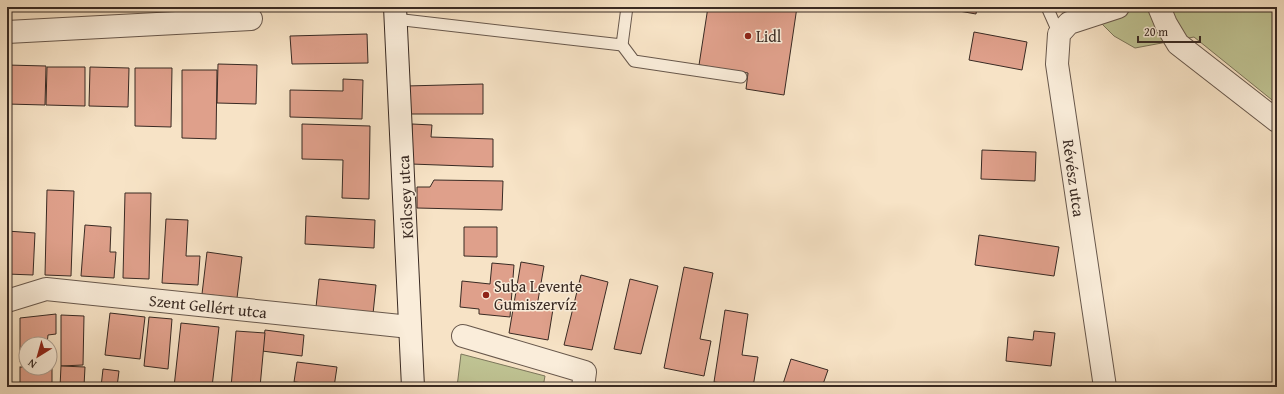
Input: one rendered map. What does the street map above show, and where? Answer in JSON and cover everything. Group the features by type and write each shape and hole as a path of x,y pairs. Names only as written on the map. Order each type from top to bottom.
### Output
{"street":[{"path":"1059,34 1069,23 1118,7"},
{"path":"1159,7 1166,24 1178,44 1277,121"},
{"name":"Kölcsey utca","path":"395,13 413,387"},
{"path":"7,32 251,19"},
{"name":"Révész utca","path":"1059,34 1057,64 1105,387"},
{"name":"Szent Gellért utca","path":"7,301 46,289 410,327"},
{"path":"463,336 585,372 583,387"}],"lane":[{"path":"627,7 622,45 634,61 741,77"},
{"path":"1047,7 1059,34"},
{"path":"395,13 622,45"}],"green space":[{"path":"1085,7 1277,7 1277,104 1194,37 1135,48 1114,36"},
{"path":"461,354 545,376 543,387 457,387"}],"building":[{"name":"Lidl","path":"708,7 797,7 784,95 746,89 748,73 699,65"},
{"path":"960,7 977,7 976,14 959,11"},
{"path":"974,32 1027,42 1022,70 969,60"},
{"path":"367,34 368,63 292,64 290,36"},
{"path":"218,64 257,65 256,104 217,103"},
{"path":"7,65 46,66 45,105 7,104"},
{"path":"47,67 85,67 85,106 46,105"},
{"path":"90,67 129,68 128,107 89,106"},
{"path":"135,68 172,68 171,127 135,126"},
{"path":"182,70 217,70 216,139 182,138"},
{"path":"343,79 363,80 362,119 290,117 290,90 343,91"},
{"path":"483,84 483,114 408,114 406,86"},
{"path":"302,124 370,126 369,199 342,198 343,160 302,159"},
{"path":"412,124 432,125 431,137 493,139 493,167 411,164"},
{"path":"982,150 1036,152 1035,181 981,179"},
{"path":"434,180 503,181 502,210 417,208 417,187 430,187"},
{"path":"47,190 74,191 71,276 45,275"},
{"path":"125,193 151,193 149,279 123,278"},
{"path":"306,216 375,220 374,248 305,244"},
{"path":"166,219 188,220 186,256 200,256 198,285 162,283"},
{"path":"85,225 111,227 110,252 116,252 114,278 81,276"},
{"path":"464,227 497,227 497,257 464,256"},
{"path":"7,231 35,233 33,275 7,274"},
{"path":"979,235 1059,247 1054,276 975,265"},
{"path":"207,252 242,257 237,298 202,294"},
{"path":"521,262 544,266 537,306 553,309 548,340 509,333"},
{"name":"Suba Levente Gumiszervíz","path":"492,263 514,265 510,317 479,314 479,309 460,307 462,281 490,284"},
{"path":"684,267 713,273 700,339 711,341 704,376 664,368"},
{"path":"581,275 608,282 592,350 564,345"},
{"path":"319,279 376,285 373,314 316,307"},
{"path":"630,279 658,286 641,354 614,349"},
{"path":"725,310 748,314 742,355 758,357 753,387 714,382"},
{"path":"110,313 145,317 140,359 105,355"},
{"path":"56,314 56,334 48,336 20,336 20,318"},
{"path":"61,315 84,316 83,365 61,366"},
{"path":"149,317 172,319 168,369 144,366"},
{"path":"181,323 219,327 212,387 174,387"},
{"path":"265,330 304,335 302,356 262,351"},
{"path":"236,331 265,333 260,387 231,387"},
{"path":"1034,331 1055,333 1051,366 1006,361 1008,337 1033,340"},
{"path":"791,359 828,370 822,387 782,387"},
{"path":"297,362 337,367 334,387 294,382"},
{"path":"61,366 85,367 84,386 93,387 60,387"},
{"path":"103,369 119,371 117,387 101,387"},
{"path":"20,376 52,376 52,387 20,387"},
{"path":"294,382 323,385 322,387 293,387"}],"place":[{"name":"Lidl","path":"748,36"},
{"name":"Suba Levente Gumiszervíz","path":"486,295"}]}
